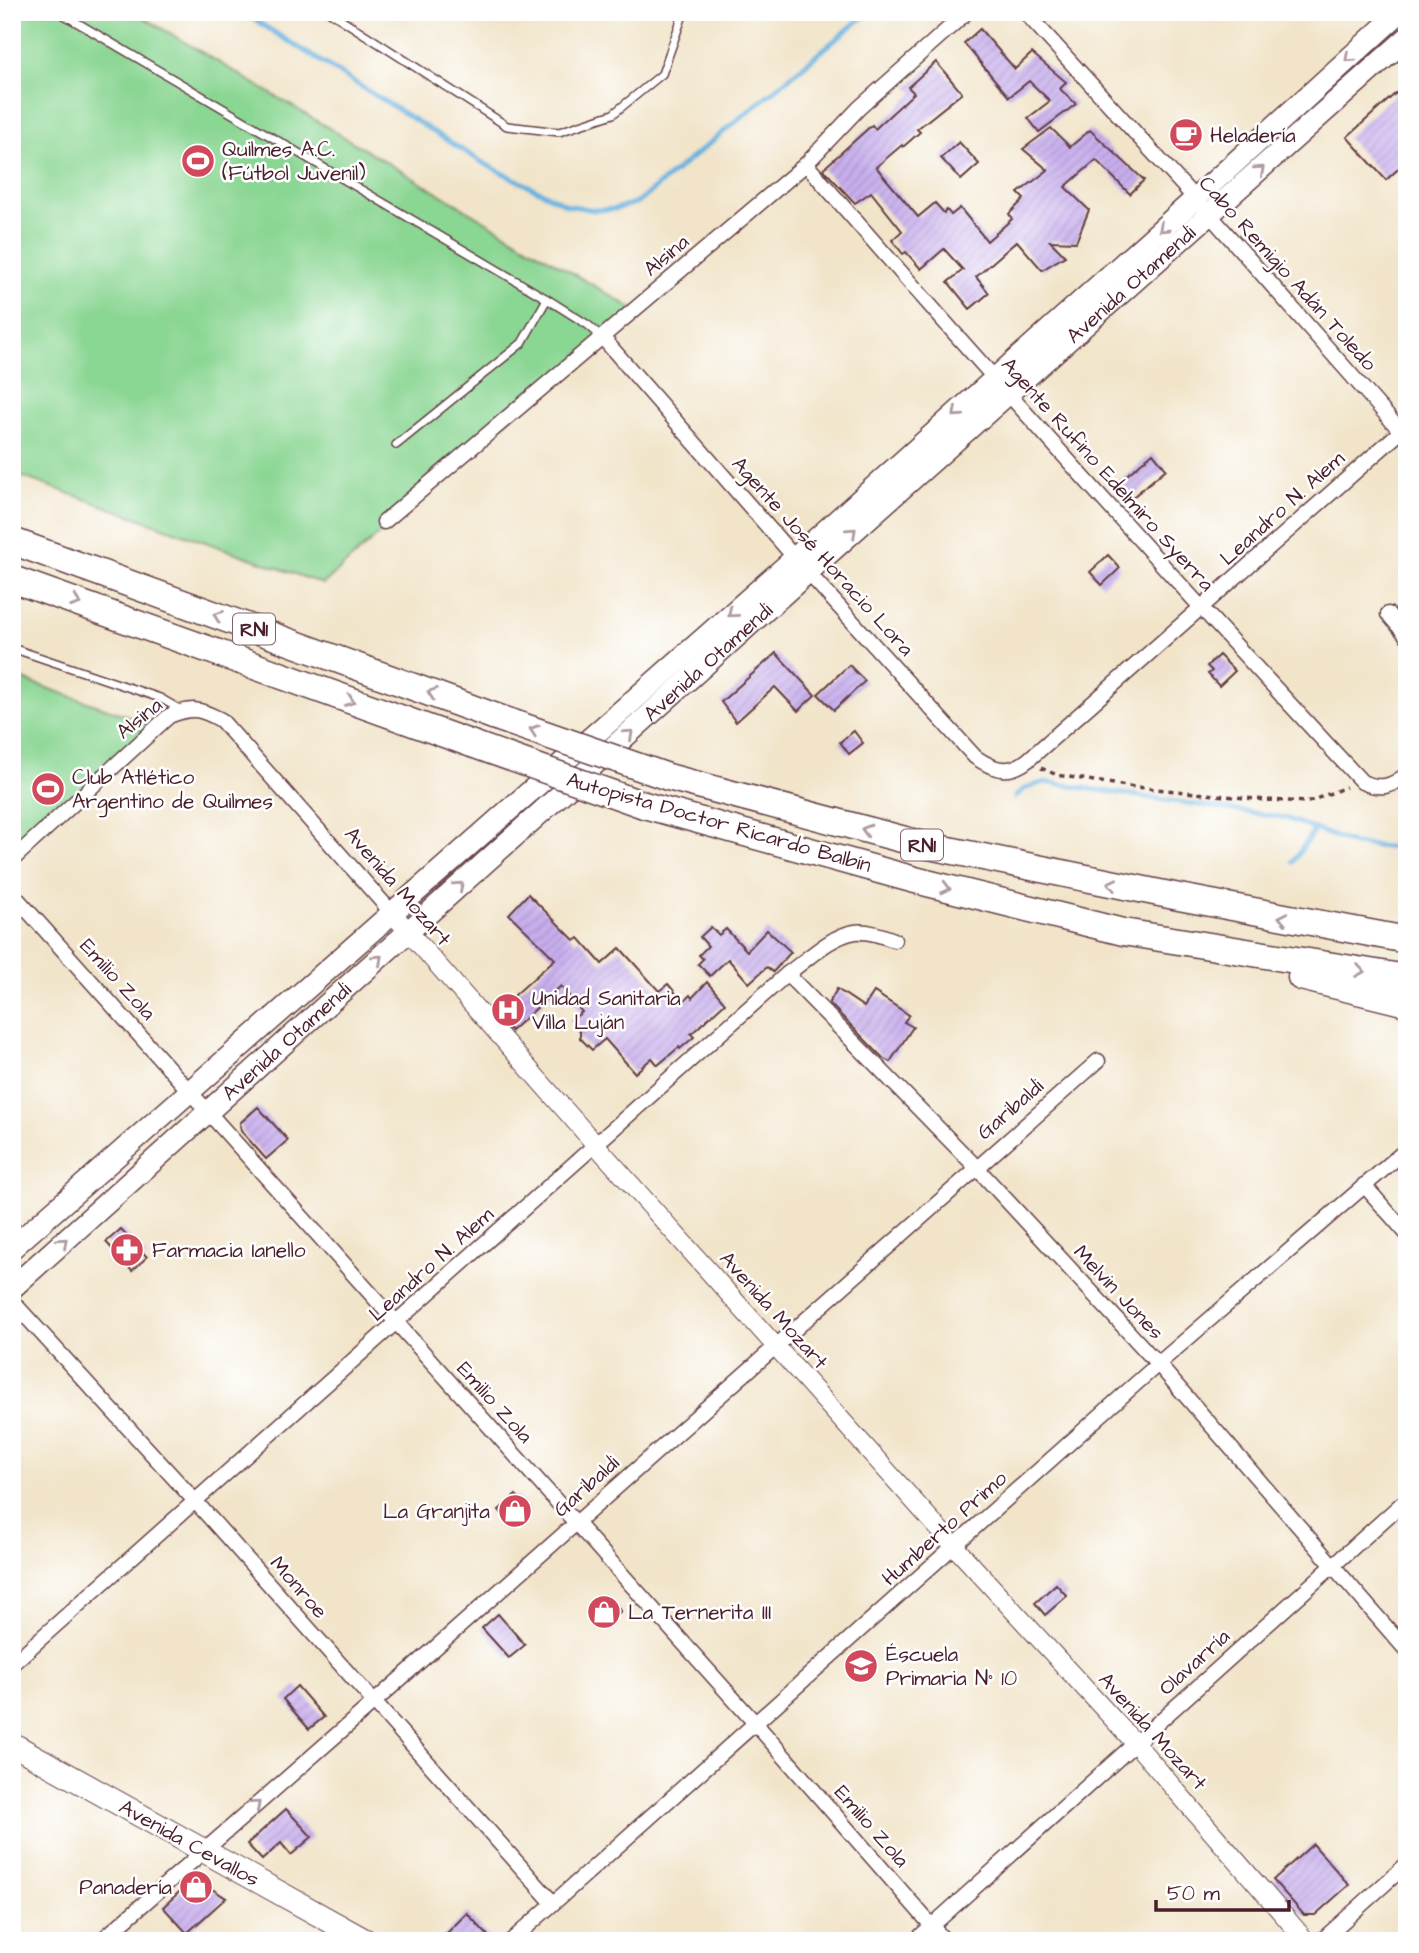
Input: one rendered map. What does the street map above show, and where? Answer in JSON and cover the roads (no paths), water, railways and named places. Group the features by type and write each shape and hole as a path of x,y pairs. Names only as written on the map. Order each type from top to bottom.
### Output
{"highway":[{"name":"Autopista Doctor Ricardo Balbín","path":"12,541 668,777 924,845 1374,935 1407,939"},
{"name":"Autopista Doctor Ricardo Balbín","path":"12,579 644,805 915,880 1123,932 1407,978"},
{"path":"1123,932 1407,1003"}],"main road":[{"name":"Avenida Otamendi","path":"12,1288 408,932 802,565 1001,386 1195,199 1395,14"},
{"name":"Avenida Otamendi","path":"1001,386 1210,215 1407,38"},
{"name":"Avenida Otamendi","path":"12,1248 392,913 802,565"},
{"name":"Avenida Cevallos","path":"12,1744 366,1941"}],"street":[{"name":"Alsina","path":"384,522 806,164 859,108 967,12"},
{"name":"Cabo Remigio Adán Toledo","path":"1025,12 1405,432"},
{"name":"Agente Rufino Edelmiro Syerra","path":"806,164 1201,609 1362,782 1376,788 1394,784 1407,774"},
{"name":"Agente José Horacio Lora","path":"602,337 975,757 990,767 1006,771 1019,767 1028,760"},
{"name":"Leandro N. Alem","path":"1028,760 1405,432"},
{"path":"1388,614 1407,636"},
{"name":"Alsina","path":"12,860 169,716 186,709 206,712"},
{"name":"Avenida Mozart","path":"206,712 221,720 955,1547 1135,1743 1306,1941"},
{"name":"Emilio Zola","path":"12,893 755,1723 945,1941"},
{"name":"Leandro N. Alem","path":"12,1664 787,974 834,940 856,932 876,934 894,940"},
{"name":"Melvin Jones","path":"787,974 976,1167 1158,1364 1407,1651"},
{"name":"Garibaldi","path":"101,1941 1098,1061"},
{"name":"Humberto Primo","path":"511,1941 1158,1364 1407,1149"},
{"path":"1364,1185 1407,1234"},
{"name":"Monroe","path":"12,1301 195,1501 553,1903"},
{"name":"Olavarría","path":"915,1941 1407,1499"},
{"path":"1321,1941 1407,1864"}],"lane":[{"path":"60,12 547,299 602,337"},
{"path":"330,12 507,126 559,132 613,114 662,74 684,12"},
{"path":"396,445 522,343 547,299"},
{"path":"12,648 160,698 182,711"}],"waterway":[{"path":"242,12 485,164 567,205 594,210 615,209 638,202 869,12"},
{"path":"1015,797 1024,789 1044,782 1286,818 1354,844 1407,849"},
{"path":"1293,862 1315,829"}],"place":[{"name":"Heladería","path":"1186,135"},
{"name":"Quilmes A.C. (Fútbol Juvenil)","path":"198,161"},
{"name":"Club Atlético Argentino de Quilmes","path":"48,789"},
{"name":"Unidad Sanitaria Villa Luján","path":"508,1010"},
{"name":"Farmacia Ianello","path":"127,1250"},
{"name":"La Granjita","path":"515,1511"},
{"name":"La Ternerita III","path":"604,1612"},
{"name":"Éscuela Primaria N° 10","path":"861,1666"},
{"name":"Panadería","path":"196,1887"}]}
